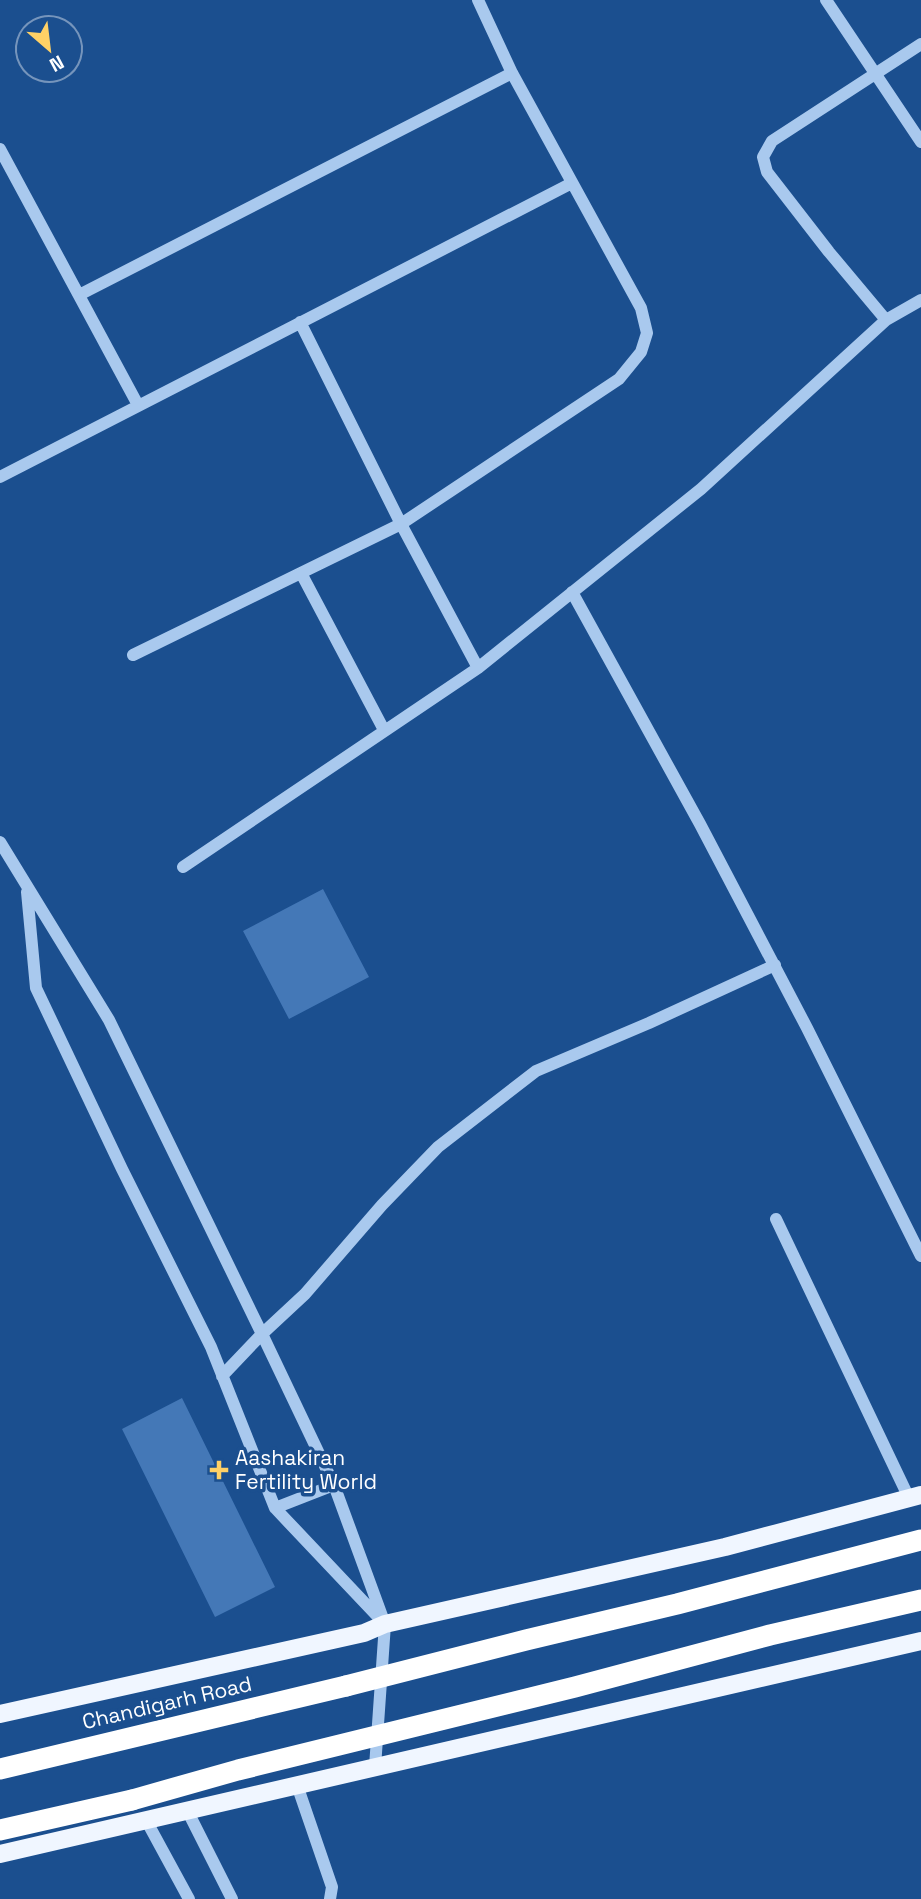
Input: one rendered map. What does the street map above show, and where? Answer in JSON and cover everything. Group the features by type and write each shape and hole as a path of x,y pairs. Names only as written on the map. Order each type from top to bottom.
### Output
{"highway":[{"name":"Chandigarh Road","path":"0,1769 677,1604 921,1540"},
{"path":"0,1830 132,1800 238,1770 575,1687 770,1635 921,1600"}],"main road":[{"path":"0,1714 364,1633 385,1623 725,1547 915,1497"},
{"path":"0,1854 921,1641"}],"street":[{"path":"133,655 401,524 619,379 641,352 648,333 641,308 512,73 478,0"},
{"path":"826,0 921,142"},
{"path":"886,320 767,172 764,157 772,141 921,44"},
{"path":"79,295 512,73"},
{"path":"0,149 138,405"},
{"path":"0,477 572,183"},
{"path":"183,867 478,668 701,489 886,320 921,300"},
{"path":"300,322 401,524 478,668"},
{"path":"301,573 384,730"},
{"path":"572,592 701,824 921,1256"},
{"path":"0,842 109,1020 334,1485 385,1623 375,1767"},
{"path":"27,888 36,988 211,1347 275,1508 385,1623"},
{"path":"222,1376 305,1294 382,1205 438,1147 536,1071 775,965"},
{"path":"776,1219 915,1497"},
{"path":"275,1508 334,1485"},
{"path":"297,1785 332,1887 330,1899"},
{"path":"187,1810 232,1899"},
{"path":"146,1820 188,1899"}],"building":[{"path":"323,889 369,977 289,1019 243,931"},
{"path":"182,1398 275,1587 215,1617 122,1429"}],"place":[{"name":"Aashakiran Fertility World","path":"219,1470"}]}
